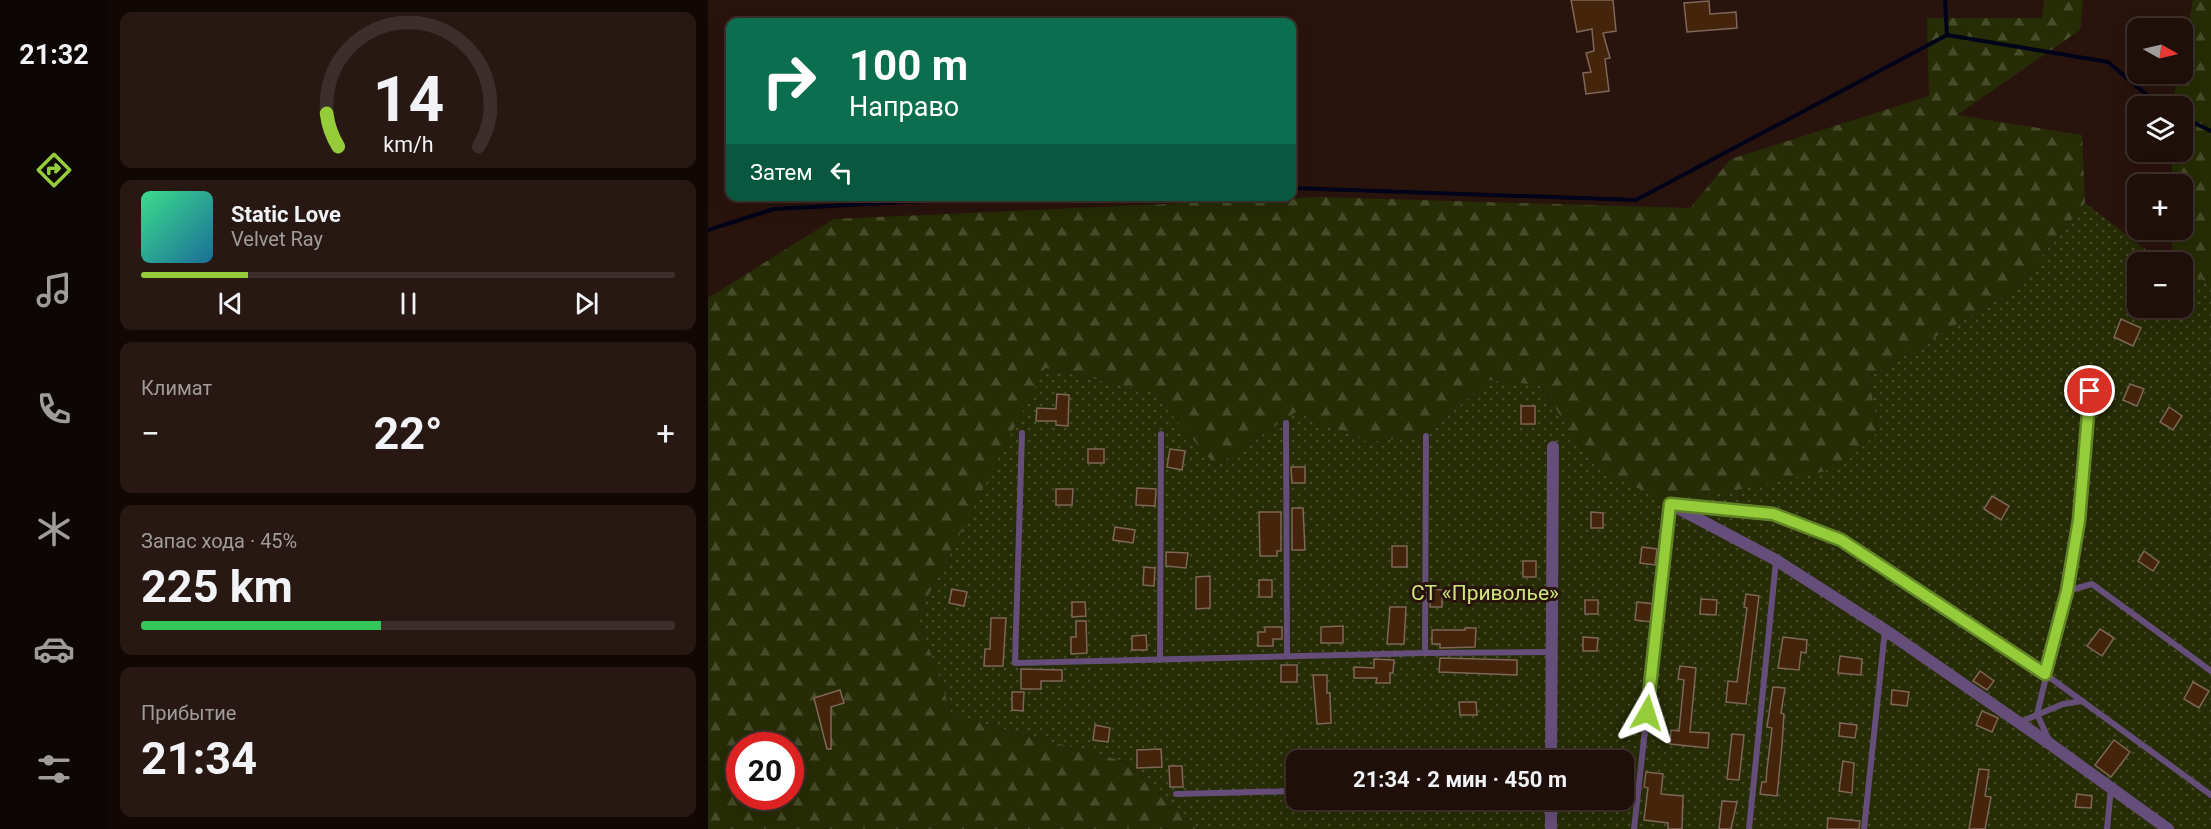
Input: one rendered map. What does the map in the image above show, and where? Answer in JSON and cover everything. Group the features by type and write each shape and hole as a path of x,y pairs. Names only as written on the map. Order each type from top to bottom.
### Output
{"street":[{"path":"1551,750 1552,447"},
{"path":"1670,504 1776,560 1885,630 2168,829"},
{"path":"1551,810 1551,829"}],"lane":[{"path":"2050,744 2037,714 2067,591 2079,520 2090,391"},
{"path":"1286,423 1287,656"},
{"path":"1023,433 1015,663 1552,652"},
{"path":"1160,660 1161,434"},
{"path":"1425,653 1426,436"},
{"path":"1634,829 1670,504 1773,514 1841,540 2045,674 2211,795"},
{"path":"1749,829 1776,560"},
{"path":"2067,591 2092,584 2211,671"},
{"path":"1864,829 1885,630"},
{"path":"2019,723 2063,704 2083,701"},
{"path":"2107,829 2111,788"},
{"path":"1176,794 1286,791"}],"green space":[{"path":"2044,0 2083,0 2080,30 1957,115 2082,135 2085,203 2015,289 1869,377 1878,432 1840,468 1670,504 1597,468 1539,385 1488,380 1426,436 1368,442 1296,412 1216,466 1152,392 1045,368 918,616 952,715 1123,761 1198,829 708,829 708,298 834,219 1231,201 1296,201 1296,198 1319,197 1690,208 1731,159 1929,96 1927,18 2042,18"},
{"path":"2193,0 2211,0 2211,283 2193,277 2193,252 2172,252 2172,240 2193,240 2193,174 2172,174 2172,162 2193,162 2193,96 2174,96 2176,84 2193,84 2193,18 2190,18"},
{"name":"СТ «Приволье»","path":"2085,203 2127,235 2127,240 2133,240 2149,252 2127,252 2127,318 2193,318 2193,277 2211,283 2211,829 1198,829 1123,761 952,715 918,616 1044,368 1152,392 1216,466 1296,412 1368,442 1426,436 1488,380 1539,385 1597,468 1878,432 1869,377 2015,289"}],"building":[{"path":"1571,0 1613,0 1616,31 1603,33 1610,58 1605,59 1609,91 1586,94 1583,73 1591,72 1586,53 1594,51 1592,29 1577,32"},
{"path":"1709,1 1710,14 1736,12 1737,28 1687,32 1684,3"},
{"path":"2121,319 2141,328 2133,346 2114,337"},
{"path":"2130,384 2144,389 2137,406 2123,400"},
{"path":"1057,394 1069,395 1068,426 1056,425 1056,421 1036,421 1037,408 1056,409"},
{"path":"1521,406 1535,406 1535,424 1521,424"},
{"path":"2169,407 2182,416 2173,430 2160,422"},
{"path":"1088,449 1104,449 1104,463 1088,463"},
{"path":"1170,449 1185,451 1182,470 1167,467"},
{"path":"1291,467 1305,467 1305,483 1292,483"},
{"path":"1137,488 1156,489 1155,506 1136,505"},
{"path":"1056,489 1073,489 1072,505 1056,505"},
{"path":"1992,496 2009,506 2001,520 1984,509"},
{"path":"1292,508 1303,508 1305,550 1292,550"},
{"path":"1259,512 1281,512 1281,551 1277,551 1277,556 1260,556"},
{"path":"1591,512 1603,513 1603,528 1591,528"},
{"path":"1115,527 1135,530 1133,543 1113,540"},
{"path":"1392,546 1407,546 1407,567 1392,567"},
{"path":"1642,547 1657,549 1655,565 1640,563"},
{"path":"2144,551 2159,562 2153,571 2138,561"},
{"path":"1166,552 1188,553 1186,568 1166,566"},
{"path":"1523,561 1536,561 1536,577 1523,577"},
{"path":"1144,567 1155,568 1154,586 1143,585"},
{"path":"1210,576 1210,608 1196,609 1196,577"},
{"path":"1259,580 1272,580 1272,597 1259,597"},
{"path":"952,589 967,592 964,606 949,603"},
{"path":"1431,589 1442,590 1442,607 1430,607"},
{"path":"1746,594 1759,596 1746,704 1726,702 1728,681 1737,682 1747,608 1744,607"},
{"path":"1701,599 1717,600 1716,615 1700,614"},
{"path":"1585,600 1598,600 1598,614 1585,614"},
{"path":"1072,602 1085,602 1086,616 1072,617"},
{"path":"1637,602 1654,604 1652,622 1635,620"},
{"path":"1390,607 1406,607 1404,644 1387,644"},
{"path":"991,618 1006,618 1003,666 984,666 985,649 990,649"},
{"path":"1076,621 1086,621 1087,653 1071,654 1071,637 1076,637"},
{"path":"1343,626 1343,643 1321,643 1321,627"},
{"path":"1265,627 1282,627 1282,639 1273,639 1273,646 1258,646 1258,632 1265,632"},
{"path":"1465,628 1476,628 1475,647 1440,648 1440,644 1432,644 1432,630 1465,630"},
{"path":"2100,629 2114,638 2102,656 2087,646"},
{"path":"1146,635 1147,650 1132,650 1132,636"},
{"path":"1583,637 1598,638 1597,651 1583,651"},
{"path":"1783,637 1807,640 1806,653 1801,652 1799,670 1778,668"},
{"path":"1840,656 1862,659 1861,675 1838,673"},
{"path":"1440,658 1517,660 1517,675 1439,672"},
{"path":"1374,659 1394,660 1390,683 1376,683 1377,678 1354,678 1354,667 1374,668"},
{"path":"1281,665 1297,665 1297,682 1281,682"},
{"path":"1680,666 1696,668 1690,732 1709,733 1708,748 1670,744 1671,730 1679,731 1684,680 1678,679"},
{"path":"1021,669 1062,670 1062,681 1041,681 1041,689 1021,689"},
{"path":"1980,671 1994,681 1987,690 1973,681"},
{"path":"1313,675 1327,675 1331,723 1317,724"},
{"path":"2193,682 2209,691 2199,708 2184,699"},
{"path":"1773,687 1785,688 1781,713 1784,714 1777,796 1760,794 1762,782 1766,782 1772,728 1767,727"},
{"path":"840,690 844,703 831,707 831,749 827,749 814,698"},
{"path":"1892,690 1909,692 1907,706 1891,704"},
{"path":"1012,692 1024,692 1023,711 1012,710"},
{"path":"1459,702 1476,702 1477,715 1460,715"},
{"path":"1982,711 1998,718 1992,732 1976,725"},
{"path":"1840,723 1857,725 1855,738 1839,736"},
{"path":"1095,725 1110,728 1108,742 1093,740"},
{"path":"1732,734 1744,735 1739,780 1727,779"},
{"path":"2114,740 2130,752 2111,777 2095,765"},
{"path":"1161,749 1162,767 1137,768 1137,750"},
{"path":"1843,761 1854,763 1852,793 1839,791"},
{"path":"1169,766 1182,766 1183,787 1170,787"},
{"path":"1979,769 1989,770 1985,796 1991,797 1985,829 1969,829"},
{"path":"1646,772 1663,774 1661,794 1683,796 1682,829 1668,829 1668,823 1644,820 1648,788 1644,787"},
{"path":"2077,794 2092,796 2091,808 2075,807"},
{"path":"1722,801 1737,802 1731,829 1719,829"},
{"path":"1828,818 1860,821 1859,829 1827,829"}],"waterway":[{"path":"1945,0 1947,35"},
{"path":"1296,188 1636,200 1947,35 2108,62 2148,96"},
{"path":"2193,122 2211,131"},
{"path":"708,230 774,209 924,201"}],"route":[{"path":"1647,713 1670,504 1773,514 1841,540 2045,674 2067,591 2079,520 2090,391"}]}
